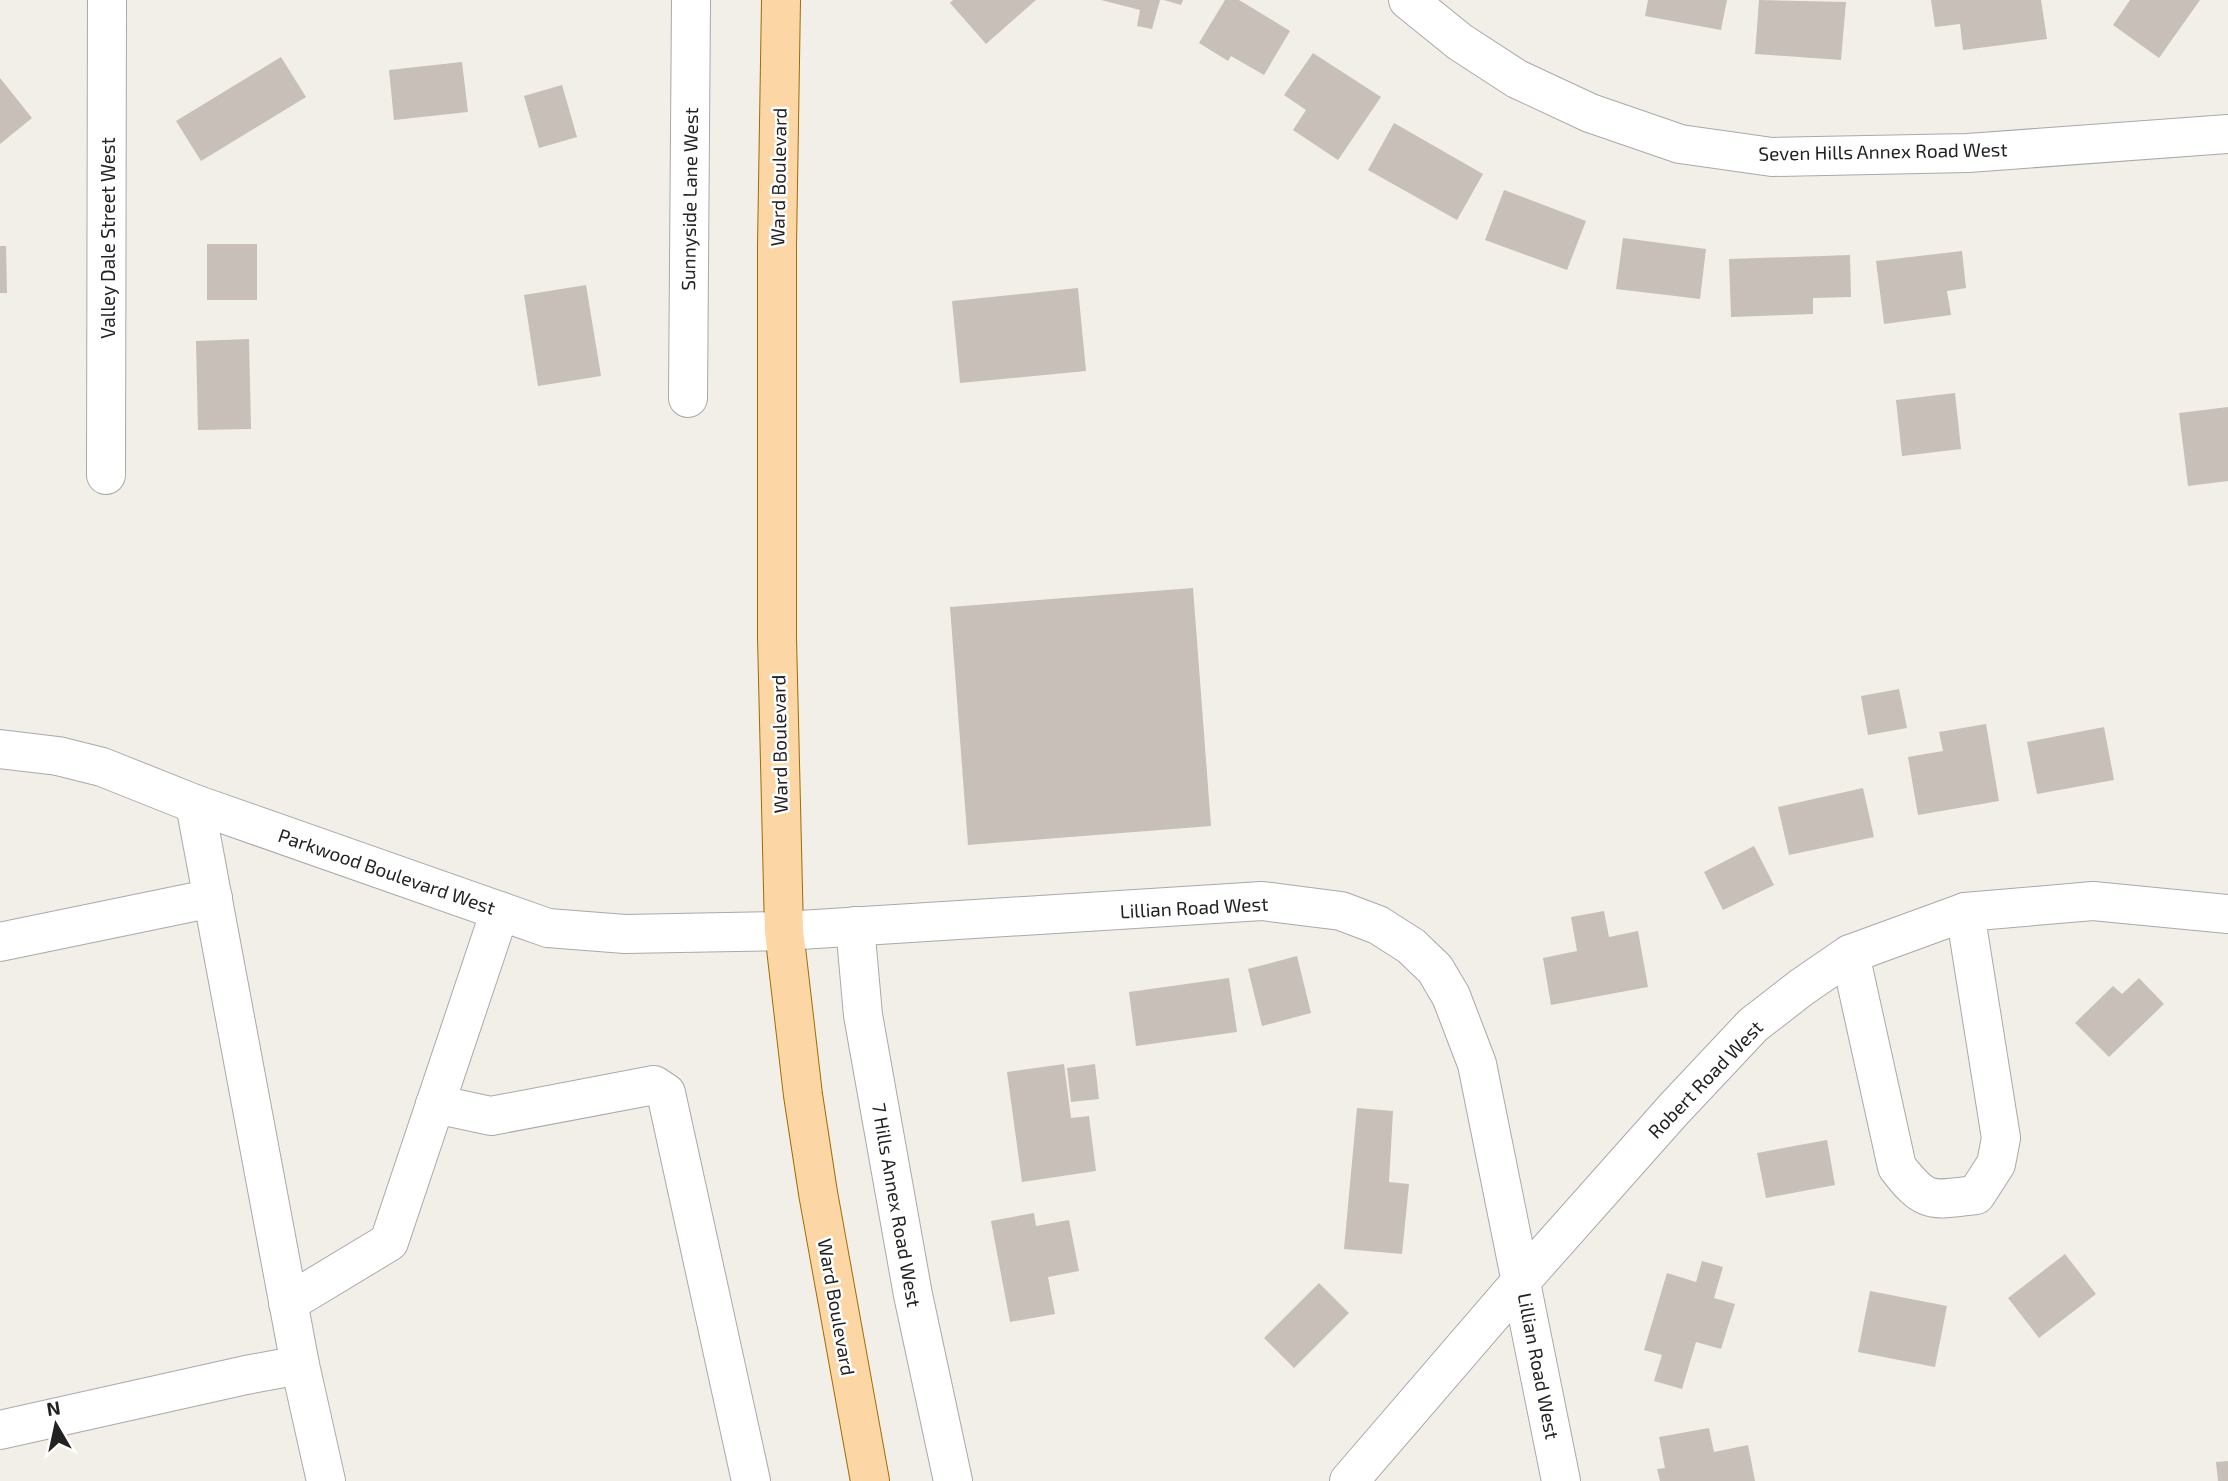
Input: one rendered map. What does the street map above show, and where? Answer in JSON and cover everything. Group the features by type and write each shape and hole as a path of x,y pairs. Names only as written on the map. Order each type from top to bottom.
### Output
{"main road":[{"name":"Ward Boulevard","path":"781,0 777,246 777,637 784,931 803,1095 818,1193 870,1481"}],"street":[{"name":"Valley Dale Street West","path":"106,475 107,0"},
{"name":"Sunnyside Lane West","path":"688,398 691,0"},
{"name":"Seven Hills Annex Road West","path":"1408,0 1460,42 1517,79 1590,113 1680,144 1772,157 1968,153 2228,134"},
{"name":"Parkwood Boulevard West","path":"0,749 58,756 102,767 195,804 548,928 625,934 784,931"},
{"path":"195,804 288,1303 326,1481"},
{"path":"0,942 212,898"},
{"name":"Lillian Road West","path":"784,931 1262,901 1341,911 1378,925 1411,946 1435,969 1451,996 1477,1064 1561,1481"},
{"name":"Robert Road West","path":"1349,1481 1522,1280 1754,1025 1850,954 1965,912 2093,901 2228,914"},
{"path":"288,1303 389,1242 500,911"},
{"path":"1850,954 1897,1167 1912,1187 1934,1200 1976,1195 1996,1164 2001,1138 1965,912"},
{"name":"7 Hills Annex Road West","path":"855,926 863,1016 913,1295 953,1481"},
{"path":"435,1104 491,1116 654,1085 666,1093 751,1481"},
{"path":"0,1430 300,1365"}],"building":[{"path":"953,0 1036,0 986,44 950,3"},
{"path":"1101,0 1160,0 1152,29 1137,26 1140,10"},
{"path":"1164,0 1183,0 1181,5"},
{"path":"1225,0 1239,0 1290,31 1264,75 1231,56 1228,61 1199,43"},
{"path":"1648,0 1727,0 1721,30 1645,16"},
{"path":"1759,0 1846,2 1841,60 1755,54"},
{"path":"1931,0 2041,0 2047,39 1963,50 1960,24 1935,27"},
{"path":"2130,0 2200,0 2159,58 2113,25"},
{"path":"1313,53 1381,97 1338,160 1293,130 1306,110 1284,95"},
{"path":"281,57 306,97 201,161 176,121"},
{"path":"462,62 468,112 394,120 389,70"},
{"path":"0,78 32,118 0,144"},
{"path":"562,85 577,137 539,148 524,96"},
{"path":"1394,123 1483,174 1457,220 1368,170"},
{"path":"1504,190 1586,221 1567,270 1485,240"},
{"path":"1623,238 1706,249 1700,299 1616,289"},
{"path":"207,244 257,244 257,300 207,300"},
{"path":"0,246 6,246 7,293 0,293"},
{"path":"1962,251 1966,288 1947,291 1951,315 1884,324 1876,261"},
{"path":"1850,255 1851,297 1813,298 1813,314 1731,317 1729,259"},
{"path":"586,285 601,376 538,386 524,295"},
{"path":"1078,288 1086,371 960,383 952,301"},
{"path":"249,339 251,429 198,430 196,341"},
{"path":"1955,393 1961,449 1902,456 1896,400"},
{"path":"2228,407 2228,481 2188,486 2179,413"},
{"path":"1193,588 1211,826 968,845 950,607"},
{"path":"1899,689 1907,728 1868,735 1861,696"},
{"path":"1986,724 1999,801 1918,815 1908,757 1943,751 1939,732"},
{"path":"2104,727 2114,780 2037,794 2027,742"},
{"path":"1863,788 1874,837 1789,855 1778,807"},
{"path":"1754,846 1774,885 1723,910 1704,872"},
{"path":"1604,911 1609,937 1638,931 1648,987 1551,1005 1543,958 1577,951 1571,917"},
{"path":"1297,956 1311,1013 1262,1026 1248,969"},
{"path":"1229,978 1237,1032 1136,1046 1129,992"},
{"path":"2139,978 2164,1004 2109,1057 2075,1023 2113,986 2122,994"},
{"path":"1064,1064 1071,1118 1089,1116 1096,1171 1022,1182 1007,1072"},
{"path":"1095,1064 1099,1099 1071,1102 1067,1068"},
{"path":"1357,1108 1393,1111 1389,1182 1409,1184 1402,1254 1344,1249"},
{"path":"1827,1140 1835,1185 1766,1198 1757,1153"},
{"path":"1034,1213 1036,1226 1069,1220 1079,1271 1048,1277 1055,1314 1010,1322 991,1221"},
{"path":"2065,1254 2096,1294 2039,1338 2008,1298"},
{"path":"1702,1261 1723,1267 1714,1298 1735,1304 1721,1349 1696,1342 1682,1389 1654,1381 1662,1355 1644,1350 1667,1273 1696,1282"},
{"path":"1319,1283 1349,1313 1294,1368 1264,1338"},
{"path":"1870,1291 1947,1306 1935,1367 1858,1352"},
{"path":"1709,1428 1714,1452 1748,1445 1755,1481 1660,1481 1657,1469 1665,1468 1659,1437"},
{"path":"2228,1461 2228,1481 2218,1481 2216,1462"}]}
